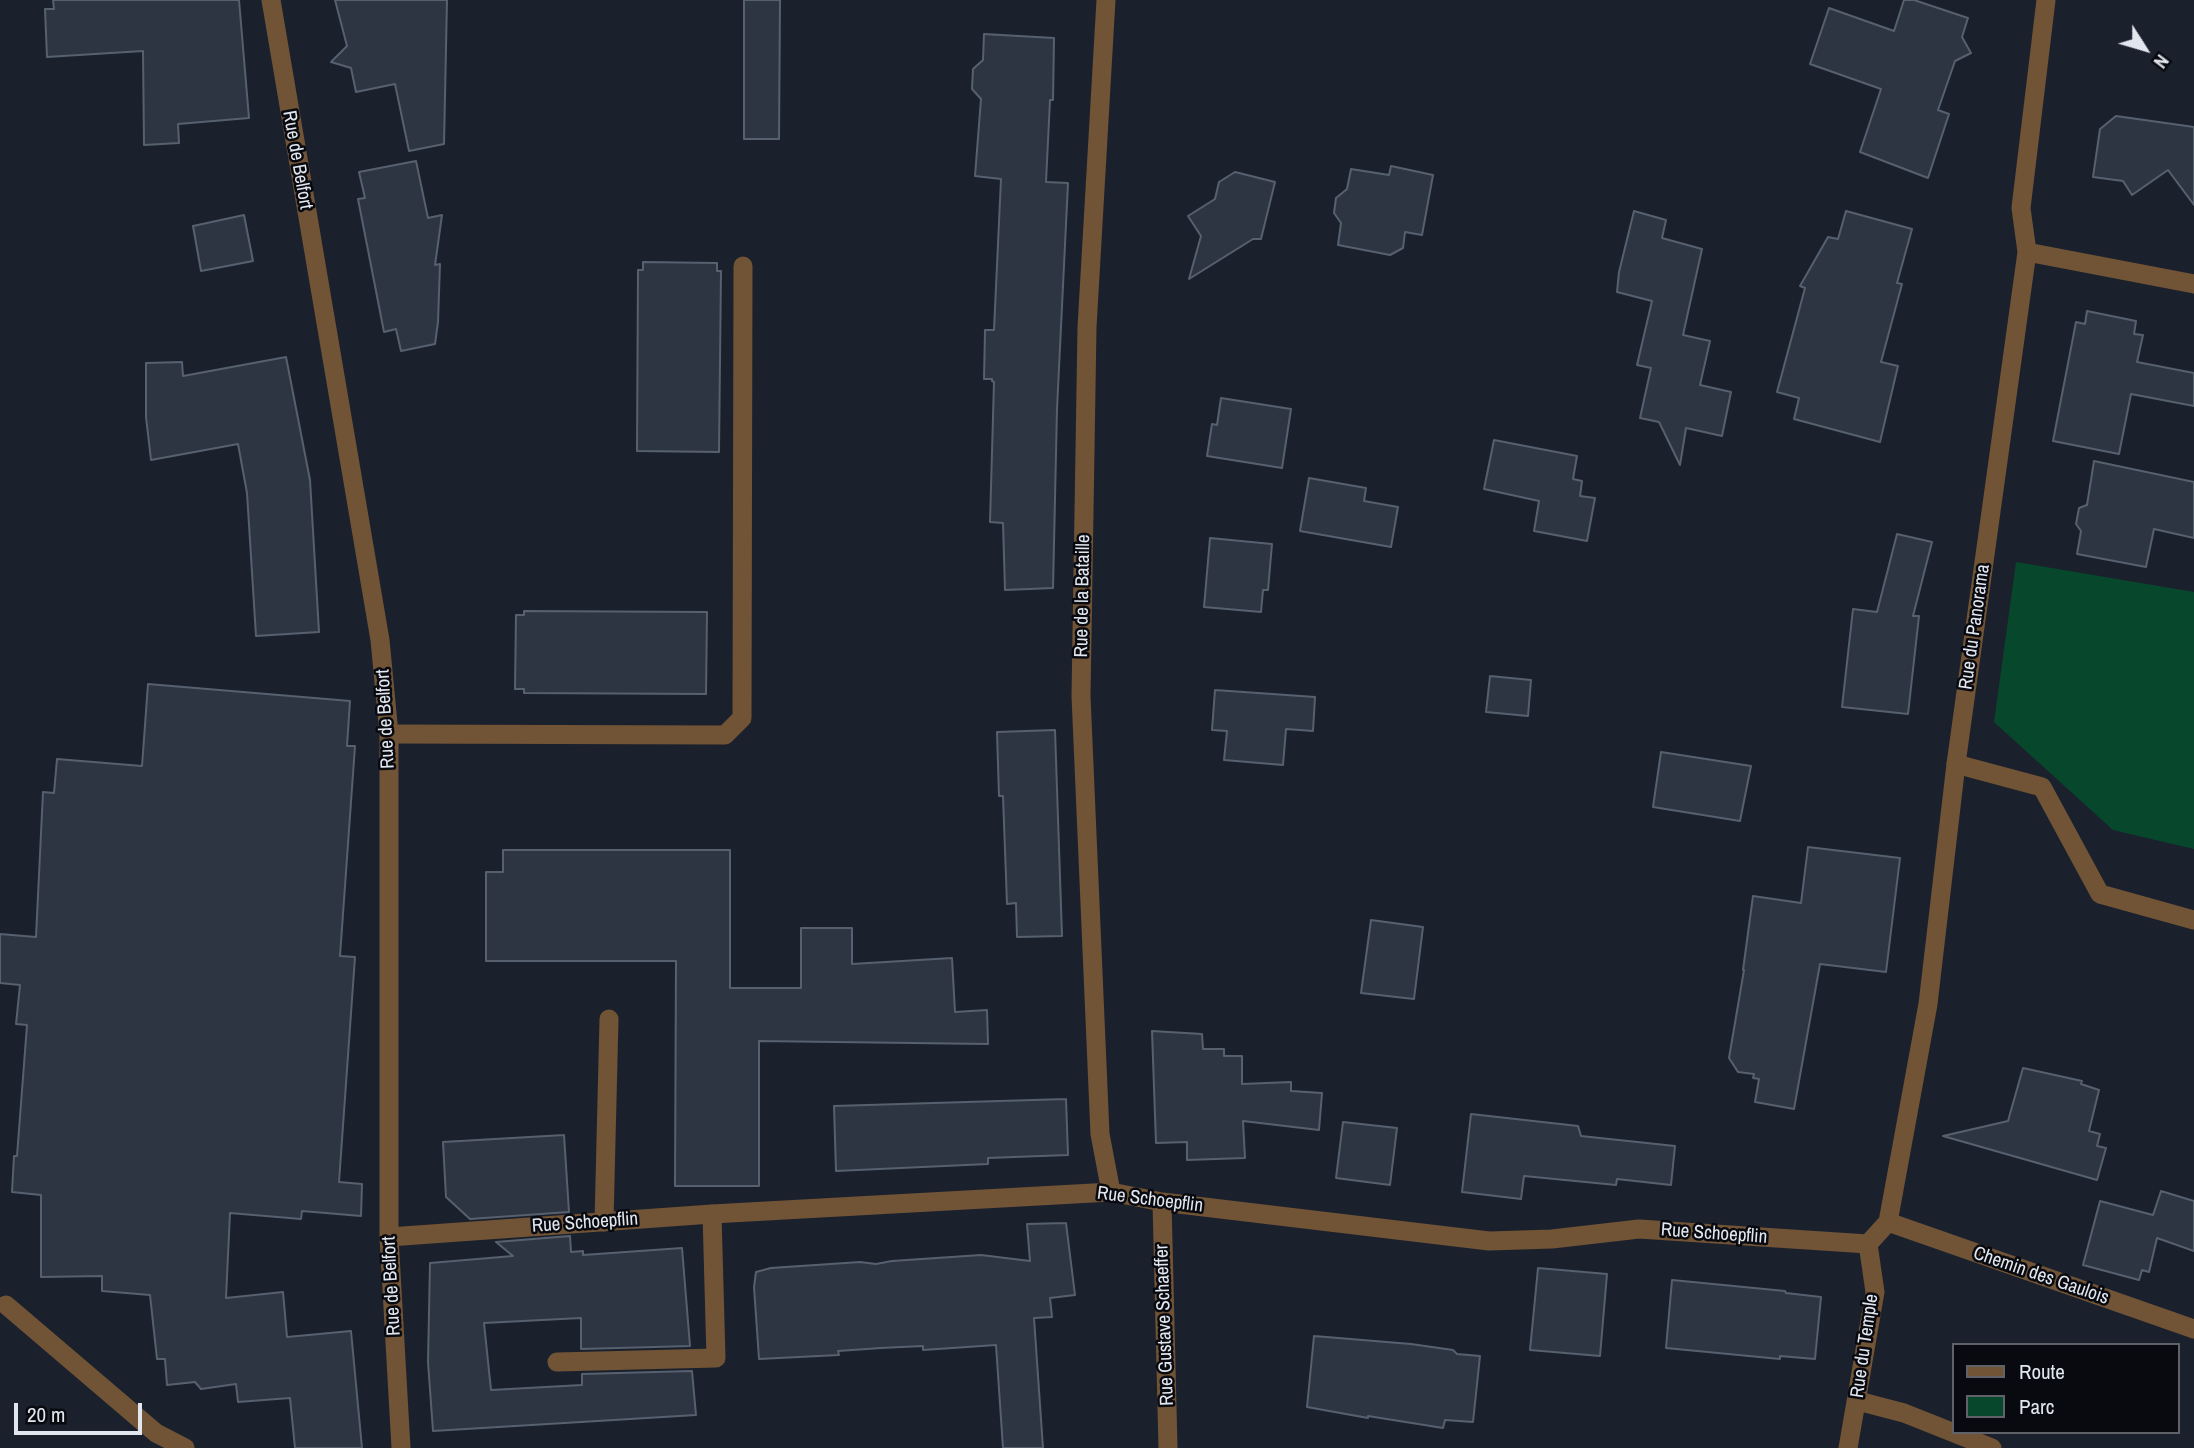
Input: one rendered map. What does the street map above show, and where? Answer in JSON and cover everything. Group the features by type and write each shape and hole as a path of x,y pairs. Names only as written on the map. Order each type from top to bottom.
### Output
{"street":[{"name":"Rue de Belfort","path":"271,0 380,640 389,734 389,1237 401,1448"},
{"name":"Rue de la Bataille","path":"1106,0 1087,327 1081,696 1100,1134 1111,1192"},
{"name":"Rue du Panorama","path":"1888,1222 1928,1004 1956,764 2027,252 2021,208 2046,0"},
{"path":"2027,252 2194,284"},
{"path":"389,734 725,735 742,718 743,267"},
{"path":"1956,764 2042,787 2100,894 2194,920"},
{"path":"604,1222 609,1019"},
{"name":"Rue Schoepflin","path":"389,1237 712,1214 1111,1192 1161,1202 1489,1241 1552,1239 1639,1229 1868,1244"},
{"name":"Rue Gustave Schaeffer","path":"1161,1202 1168,1448"},
{"path":"557,1362 716,1358 712,1214"},
{"path":"1868,1244 1888,1222"},
{"name":"Chemin des Gaulois","path":"1888,1222 2194,1329"},
{"name":"Rue du Temple","path":"1848,1448 1875,1292 1868,1244"},
{"path":"6,1305 156,1433 185,1448"},
{"path":"1858,1401 1904,1413 1952,1432"},
{"path":"1957,1434 1992,1448"}],"green space":[{"path":"2016,562 2194,592 2194,849 2113,830 1994,722"}],"building":[{"path":"53,0 239,0 249,118 178,124 179,143 144,145 143,51 47,57 45,9 54,9"},
{"path":"335,0 447,0 444,144 409,151 395,84 356,92 351,68 331,62 347,46"},
{"path":"744,0 780,0 779,139 744,139"},
{"path":"1904,0 1914,0 1968,18 1962,37 1971,53 1955,61 1938,110 1949,114 1928,178 1860,152 1881,89 1810,64 1829,8 1894,31"},
{"path":"984,34 1054,38 1053,100 1050,100 1046,182 1068,183 1057,409 1053,588 1005,590 1003,523 990,522 994,382 992,379 984,379 985,330 994,330 1001,179 975,176 981,99 972,89 973,69 983,60"},
{"path":"2116,116 2194,127 2194,205 2168,170 2132,195 2123,181 2093,177 2100,129"},
{"path":"416,161 428,218 442,215 435,265 440,264 438,322 435,344 401,351 396,329 384,332 358,199 365,198 359,172"},
{"path":"1391,166 1433,175 1422,235 1405,232 1403,248 1390,255 1338,245 1341,223 1334,213 1336,198 1347,189 1351,169 1389,175"},
{"path":"1235,172 1275,182 1261,239 1253,239 1189,279 1201,236 1188,216 1215,199 1219,182"},
{"path":"1634,211 1666,220 1662,238 1702,249 1683,335 1710,341 1700,385 1731,392 1722,436 1686,428 1680,465 1659,422 1640,418 1651,368 1637,365 1652,301 1617,292 1619,272"},
{"path":"1846,211 1912,229 1897,283 1902,284 1881,362 1898,366 1880,442 1794,419 1799,398 1777,392 1805,288 1800,286 1828,237 1838,239"},
{"path":"244,215 253,261 201,271 193,226"},
{"path":"643,262 717,263 717,271 721,271 719,452 637,451 638,270 643,270"},
{"path":"2087,311 2136,321 2134,334 2143,335 2137,362 2194,373 2194,406 2131,394 2119,454 2053,441 2076,322 2085,324"},
{"path":"286,357 310,480 319,632 256,636 247,493 238,444 151,460 146,417 146,363 182,362 183,376"},
{"path":"1221,398 1291,409 1282,468 1207,456 1212,424 1217,425"},
{"path":"1494,440 1577,456 1573,479 1582,481 1580,496 1595,498 1587,541 1534,531 1539,501 1484,489"},
{"path":"2094,461 2194,482 2194,538 2154,529 2146,567 2077,554 2081,531 2076,524 2079,508 2087,505"},
{"path":"1309,478 1366,488 1364,501 1398,507 1391,547 1300,531"},
{"path":"1897,534 1932,542 1913,616 1919,616 1908,714 1842,707 1853,609 1877,612"},
{"path":"1210,538 1272,544 1268,590 1263,590 1261,612 1204,607"},
{"path":"524,611 707,612 706,694 524,693 524,689 515,689 516,615 524,615"},
{"path":"1490,676 1531,680 1528,716 1486,712"},
{"path":"148,684 350,701 347,746 355,746 340,956 355,957 339,1182 362,1184 361,1216 302,1211 301,1219 230,1213 226,1298 283,1292 287,1337 351,1331 362,1448 295,1448 290,1398 238,1402 236,1384 201,1389 195,1382 167,1385 165,1359 157,1359 150,1295 102,1291 102,1276 41,1277 41,1195 12,1192 27,1025 16,1024 20,985 0,983 0,934 36,937 43,792 54,793 57,759 142,766"},
{"path":"1215,690 1315,697 1313,731 1286,729 1283,765 1224,760 1227,731 1212,730"},
{"path":"1055,730 1062,936 1017,937 1016,903 1007,904 1003,796 999,796 997,732"},
{"path":"1661,752 1751,766 1740,821 1653,807"},
{"path":"1808,847 1900,858 1886,972 1820,964 1794,1109 1755,1102 1759,1079 1753,1078 1754,1074 1738,1072 1729,1058 1753,896 1801,903"},
{"path":"503,850 730,850 730,988 801,988 801,928 852,928 852,964 952,958 955,1012 987,1010 988,1044 759,1041 759,1186 675,1186 676,961 486,961 486,872 503,872"},
{"path":"1371,920 1423,927 1414,999 1361,993"},
{"path":"1152,1031 1202,1034 1203,1049 1224,1049 1224,1056 1242,1056 1242,1084 1291,1082 1291,1091 1322,1093 1319,1130 1243,1121 1245,1158 1187,1160 1187,1142 1156,1143"},
{"path":"2023,1068 2082,1081 2081,1084 2099,1090 2089,1131 2100,1134 2097,1146 2106,1148 2097,1180 1943,1136 2008,1121"},
{"path":"1066,1099 1068,1155 988,1158 988,1164 836,1171 834,1106"},
{"path":"1471,1114 1578,1126 1581,1136 1675,1146 1671,1185 1617,1179 1616,1185 1524,1176 1521,1199 1462,1192"},
{"path":"1343,1122 1397,1128 1390,1185 1336,1178"},
{"path":"564,1135 569,1212 470,1219 446,1197 443,1142"},
{"path":"2161,1191 2194,1201 2194,1251 2157,1238 2149,1272 2142,1270 2139,1280 2083,1265 2100,1201 2153,1215"},
{"path":"1066,1223 1075,1295 1050,1298 1052,1317 1034,1318 1043,1448 1003,1448 996,1345 923,1350 923,1346 881,1348 838,1351 839,1355 759,1359 754,1287 756,1272 771,1268 860,1262 876,1264 981,1255 1030,1261 1027,1224"},
{"path":"570,1236 571,1252 583,1251 583,1255 682,1248 690,1346 581,1349 581,1318 484,1323 491,1390 582,1385 582,1374 692,1371 696,1415 433,1431 428,1362 430,1263 513,1256 496,1242"},
{"path":"1538,1268 1607,1274 1600,1356 1530,1350"},
{"path":"1672,1280 1821,1297 1815,1359 1780,1356 1780,1359 1666,1348"},
{"path":"1314,1336 1411,1344 1480,1356 1473,1422 1445,1420 1443,1428 1307,1407"}]}
